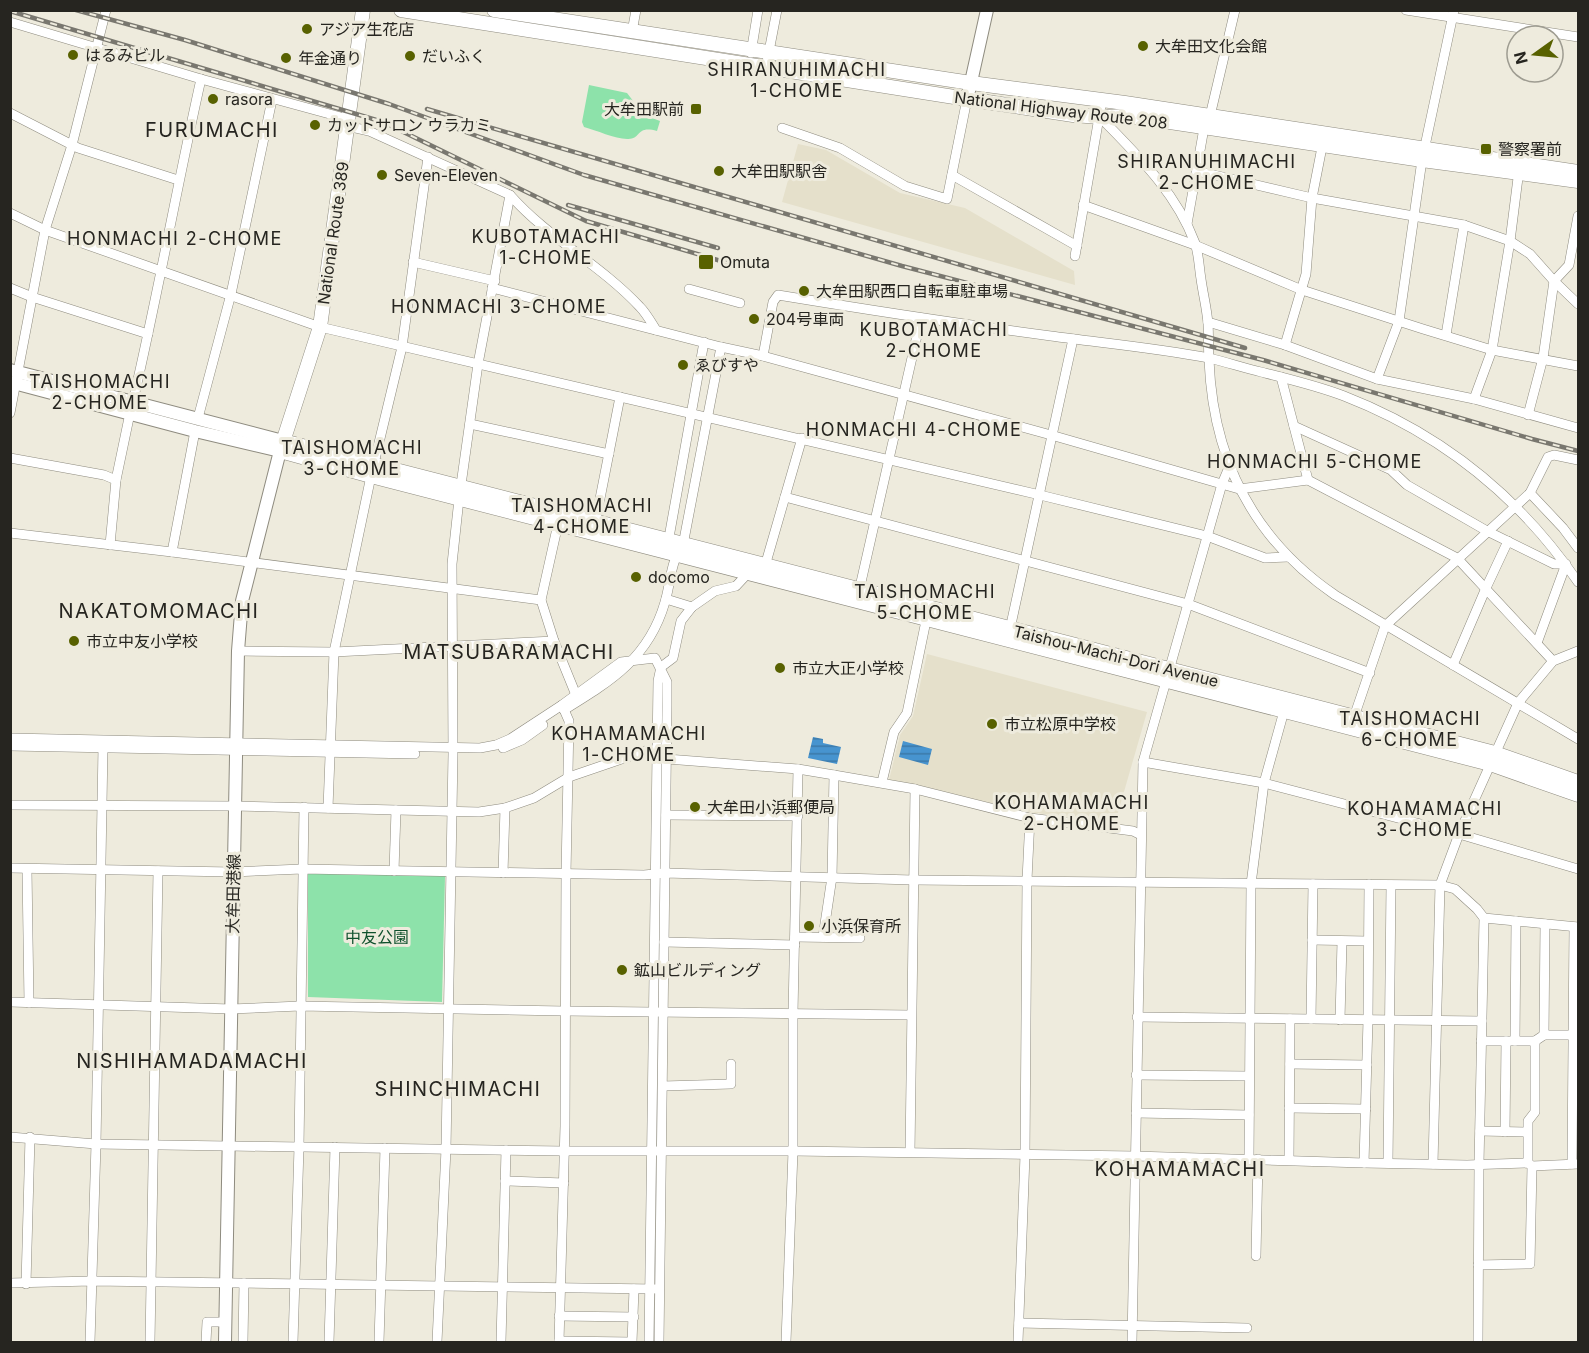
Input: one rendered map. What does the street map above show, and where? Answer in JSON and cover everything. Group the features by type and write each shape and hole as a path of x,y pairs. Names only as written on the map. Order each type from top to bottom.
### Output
{"highway":[{"name":"National Route 389","path":"282,446 320,327 363,10"},
{"name":"National Highway Route 208","path":"401,10 750,57 770,53 1102,100 1207,122 1423,155 1519,168 1578,172"},
{"name":"National Highway Route 208","path":"494,10 521,12 632,32 750,57 766,67 967,99 1100,117 1130,116 1207,122"},
{"name":"National Highway Route 208","path":"1519,168 1578,182"},
{"name":"Taishou-Machi-Dori Avenue","path":"282,446 679,550 859,591 928,614 1010,629 1284,711 1493,759"},
{"name":"Taishou-Machi-Dori Avenue","path":"460,493 558,524 667,541 679,550"},
{"name":"Taishou-Machi-Dori Avenue","path":"756,568 1167,675 1354,717 1493,759"},
{"path":"1493,759 1578,782"},
{"path":"1493,759 1578,795"}],"main road":[{"path":"967,99 987,10"},
{"path":"14,377 282,446"},
{"name":"大牟田港線","path":"225,1342 238,651 242,601 282,446"}],"street":[{"path":"10,413 14,377 45,230 72,145 106,10"},
{"path":"632,32 636,10"},
{"path":"750,57 758,10"},
{"path":"766,67 777,10"},
{"path":"1187,225 1207,122 1235,10"},
{"path":"1406,10 1453,14 1578,37"},
{"path":"1377,379 1400,321 1423,155 1453,14"},
{"path":"10,22 348,123 510,195 525,211 588,261 641,308 656,330"},
{"path":"110,545 116,480 201,79"},
{"path":"782,128 840,148 905,186 947,200 967,99"},
{"path":"172,552 196,424 231,294 272,100"},
{"path":"952,175 1076,251 1102,100"},
{"path":"10,113 72,145 178,180"},
{"path":"1100,117 1154,174 1176,204 1195,244 1208,322 1212,401 1220,437 1239,489 1270,538 1313,580 1385,626 1578,739"},
{"path":"1285,345 1306,274 1312,198 1323,140"},
{"path":"328,808 334,652 372,470 402,347 428,157"},
{"path":"1474,399 1492,350 1510,241 1519,168"},
{"path":"1197,171 1312,198 1464,225 1510,241 1530,254 1578,304"},
{"path":"437,1342 446,1149 452,751 451,590 460,493 478,364 510,195"},
{"path":"1083,205 1195,244 1302,290 1492,350 1578,366"},
{"path":"10,213 45,230 320,327 889,458 1207,536 1265,558 1288,557"},
{"path":"1528,415 1543,358 1554,281 1574,265 1578,216"},
{"path":"1446,335 1464,225"},
{"path":"413,262 656,330 763,356 1051,435 1239,489 1308,480 1457,558 1552,661"},
{"path":"10,288 148,334"},
{"path":"690,289 740,303"},
{"path":"763,356 773,302 778,295 921,318 1209,358 1281,377 1342,395 1408,425 1467,464 1516,505 1539,529 1578,582"},
{"path":"859,591 921,318"},
{"path":"1208,322 1285,345 1377,379 1474,399 1578,428"},
{"path":"1010,629 1073,339"},
{"path":"667,541 704,342"},
{"path":"10,738 235,747 452,751 496,745 510,739 564,708 627,667 657,627 679,550 709,417 721,347"},
{"path":"1281,377 1308,480"},
{"path":"595,528 620,397"},
{"path":"470,424 609,454"},
{"path":"1293,426 1391,470 1407,485 1487,531 1554,564 1566,564"},
{"path":"658,1151 663,1086 659,1011 664,942 657,750 658,681 661,668 673,658 681,621 692,607 715,591 735,586 756,568 784,497 802,438"},
{"path":"1354,717 1385,626 1530,493 1548,457 1554,454 1578,460"},
{"path":"10,458 104,475 116,480"},
{"path":"1132,1342 1143,762 1222,484 1230,465"},
{"path":"1530,493 1563,528 1578,548"},
{"path":"784,497 1188,604 1370,673"},
{"path":"558,524 541,600 554,641 576,695"},
{"path":"10,533 541,600"},
{"path":"1453,665 1508,541"},
{"path":"1537,643 1566,564"},
{"path":"666,599 692,607"},
{"path":"882,782 894,732 908,713 928,614"},
{"path":"238,651 334,652 554,641"},
{"path":"1433,1164 1440,885 1518,703 1552,661 1578,651"},
{"path":"564,708 576,695 621,662 655,658 667,682 666,814 661,874 655,1289 649,1342"},
{"path":"564,708 569,721 564,1183 559,1342 632,1342 634,1289"},
{"path":"1256,1256 1253,1159 1249,1115 1251,884 1264,783 1284,711"},
{"path":"10,746 235,747"},
{"path":"90,1342 103,747"},
{"path":"10,805 304,807 480,812 505,808 534,798 568,777 648,750 657,750 667,759 798,770 882,782 1030,818 1133,831 1141,835"},
{"path":"1143,762 1264,783 1460,834 1578,869"},
{"path":"786,1342 793,1151 793,1013 798,770"},
{"path":"823,937 832,877 834,775"},
{"path":"910,1152 915,789"},
{"path":"293,1342 299,1147 304,807"},
{"path":"503,873 505,808"},
{"path":"394,871 396,810"},
{"path":"666,814 798,816"},
{"path":"1018,1342 1025,1155 1027,880 1030,818"},
{"path":"10,868 233,872 302,869 795,876 913,880 1440,885 1455,889 1484,918 1576,927 1575,1164 1364,1163 910,1152 564,1151 96,1144 10,1137"},
{"path":"27,870 29,1003"},
{"path":"150,1342 158,871"},
{"path":"1311,1019 1313,884"},
{"path":"1364,1163 1369,884"},
{"path":"1388,1163 1391,885"},
{"path":"1478,1342 1484,918"},
{"path":"1505,1132 1516,921"},
{"path":"1478,1265 1530,1264 1530,1165 1527,1132 1528,1120 1535,1112 1545,924"},
{"path":"664,942 860,938"},
{"path":"1312,940 1368,941"},
{"path":"1340,1020 1342,941"},
{"path":"10,1002 231,1009 300,1006 911,1015"},
{"path":"1137,1017 1436,1019 1482,1022"},
{"path":"1288,1160 1290,1019"},
{"path":"1481,1041 1511,1041 1576,1035"},
{"path":"663,1086 731,1084 731,1064"},
{"path":"1290,1064 1367,1065"},
{"path":"1136,1075 1249,1076"},
{"path":"1289,1108 1366,1109"},
{"path":"1136,1113 1249,1115"},
{"path":"1480,1131 1527,1132"},
{"path":"26,1284 30,1137"},
{"path":"329,1342 335,1147"},
{"path":"379,1342 385,1148"},
{"path":"501,1342 506,1150"},
{"path":"505,1181 564,1183"},
{"path":"10,1283 92,1281 655,1289"},
{"path":"243,1342 244,1283"},
{"path":"655,1289 659,1342"},
{"path":"560,1316 634,1317"},
{"path":"206,1342 207,1322 225,1322"},
{"path":"1018,1323 1247,1328"}],"shaded area":[{"path":"798,144 826,150 900,193 965,208 1074,271 1075,285 782,202"},
{"path":"927,654 1147,712 1115,823 1029,812 889,780 900,735 913,716"}],"green space":[{"path":"589,85 627,93 637,106 654,110 652,118 660,121 657,131 645,130 632,139 622,139 584,127 582,122"},
{"name":"中友公園","path":"308,873 445,876 442,1002 308,997"}],"water":[{"path":"813,737 823,739 823,743 841,747 837,764 808,758"},
{"path":"903,741 932,749 928,765 899,757"}],"railway":[{"path":"76,10 185,40 389,104 584,175 902,266 1263,360 1578,451"},
{"path":"10,11 383,122 586,221 731,264"},
{"path":"427,109 1245,348"},
{"path":"568,205 718,248"}],"place":[{"name":"アジア生花店","path":"307,29"},
{"name":"大牟田文化会館","path":"1143,46"},
{"name":"はるみビル","path":"73,55"},
{"name":"だいふく","path":"410,56"},
{"name":"年金通り","path":"286,58"},
{"name":"rasora","path":"213,99"},
{"name":"大牟田駅前","path":"696,109"},
{"name":"カットサロン ウラカミ","path":"315,125"},
{"name":"警察署前","path":"1486,149"},
{"name":"大牟田駅駅舎","path":"719,171"},
{"name":"Seven-Eleven","path":"382,175"},
{"name":"Omuta","path":"706,262"},
{"name":"大牟田駅西口自転車駐車場","path":"804,291"},
{"name":"204号車両","path":"754,319"},
{"name":"ゑびすや","path":"683,365"},
{"name":"docomo","path":"636,577"},
{"name":"市立中友小学校","path":"74,641"},
{"name":"市立大正小学校","path":"780,668"},
{"name":"市立松原中学校","path":"992,724"},
{"name":"大牟田小浜郵便局","path":"695,807"},
{"name":"小浜保育所","path":"809,926"},
{"name":"鉱山ビルディング","path":"622,970"}],"district":[{"name":"SHIRANUHIMACHI 1-CHOME","path":"797,79"},
{"name":"FURUMACHI","path":"212,130"},
{"name":"SHIRANUHIMACHI 2-CHOME","path":"1207,171"},
{"name":"HONMACHI 2-CHOME","path":"175,238"},
{"name":"KUBOTAMACHI 1-CHOME","path":"546,246"},
{"name":"HONMACHI 3-CHOME","path":"499,306"},
{"name":"KUBOTAMACHI 2-CHOME","path":"934,339"},
{"name":"TAISHOMACHI 2-CHOME","path":"100,391"},
{"name":"HONMACHI 4-CHOME","path":"914,429"},
{"name":"TAISHOMACHI 3-CHOME","path":"352,457"},
{"name":"HONMACHI 5-CHOME","path":"1315,461"},
{"name":"TAISHOMACHI 4-CHOME","path":"582,515"},
{"name":"TAISHOMACHI 5-CHOME","path":"925,601"},
{"name":"NAKATOMOMACHI","path":"159,611"},
{"name":"MATSUBARAMACHI","path":"509,652"},
{"name":"TAISHOMACHI 6-CHOME","path":"1410,728"},
{"name":"KOHAMAMACHI 1-CHOME","path":"629,743"},
{"name":"KOHAMAMACHI 2-CHOME","path":"1072,812"},
{"name":"KOHAMAMACHI 3-CHOME","path":"1425,818"},
{"name":"NISHIHAMADAMACHI","path":"192,1061"},
{"name":"SHINCHIMACHI","path":"458,1089"},
{"name":"KOHAMAMACHI","path":"1180,1169"}]}
